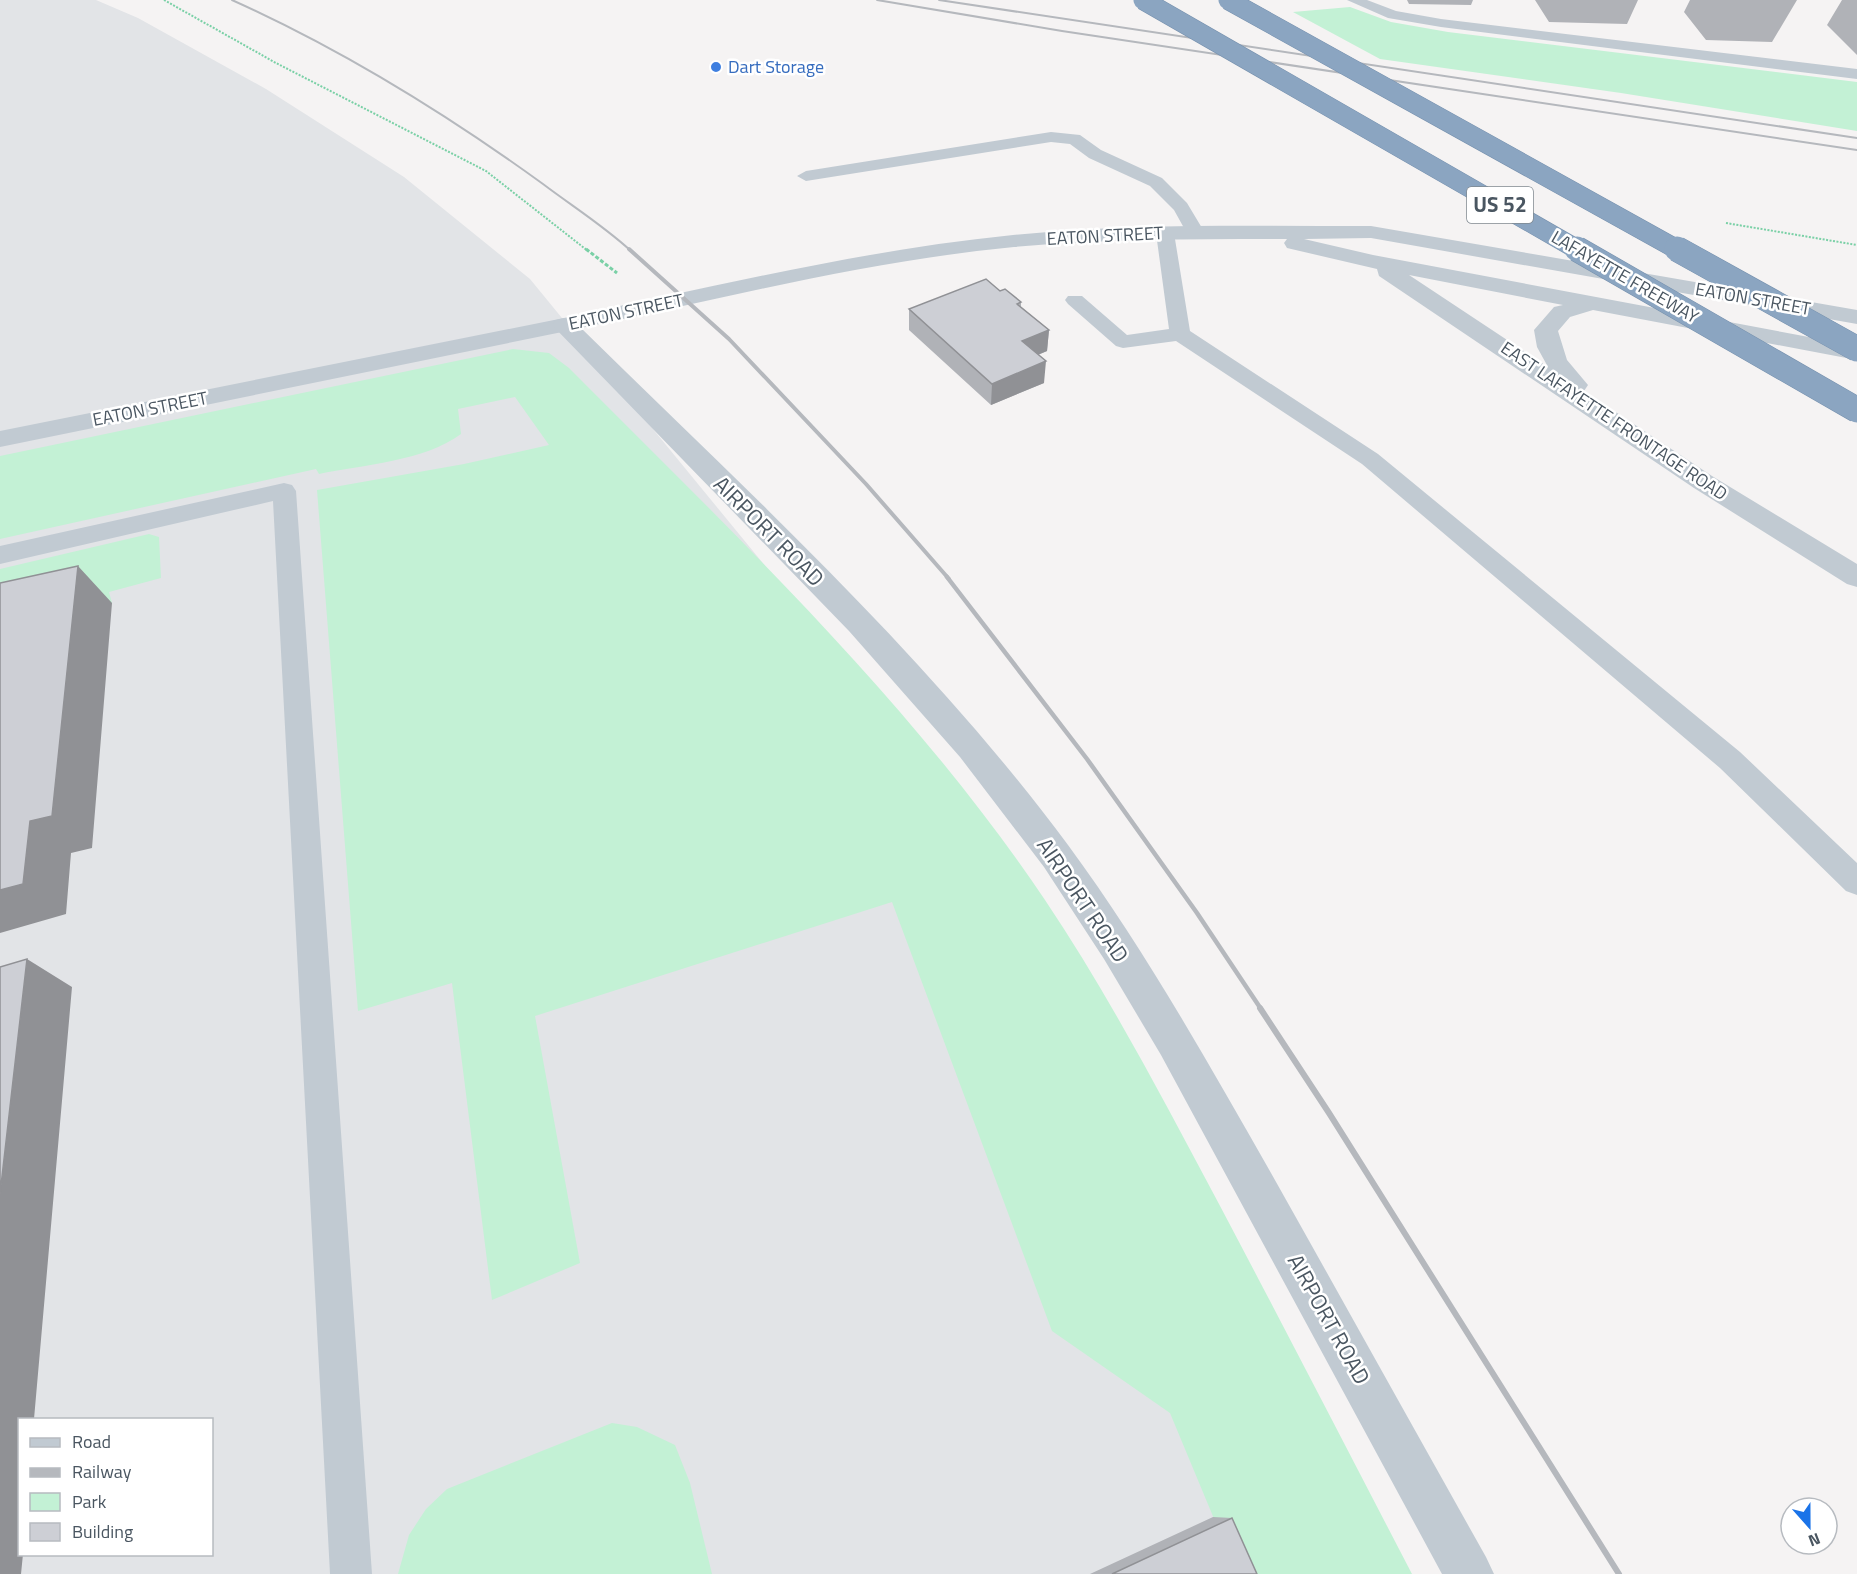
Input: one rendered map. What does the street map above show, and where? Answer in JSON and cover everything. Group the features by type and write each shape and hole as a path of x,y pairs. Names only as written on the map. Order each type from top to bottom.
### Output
{"highway":[{"name":"LAFAYETTE FREEWAY","path":"1143,0 1857,411"},
{"name":"US 52","path":"1228,0 1857,351"}],"street":[{"name":"EATON STREET","path":"0,439 868,261 1025,240 1165,233 1258,235 1344,230 1371,232 1857,317"},
{"name":"EATON STREET","path":"1258,235 1373,262 1857,351"},
{"name":"EAST LAFAYETTE FRONTAGE ROAD","path":"1373,262 1703,482 1857,577"},
{"path":"1611,419 1563,372 1549,351 1546,330 1562,312 1592,302 1695,301 1811,309"},
{"name":"AIRPORT ROAD","path":"564,325 862,624 939,710 1026,815 1106,930 1191,1068 1469,1574"}],"lane":[{"path":"1354,0 1393,15 1440,23 1857,74"},
{"path":"806,176 1051,137 1074,139 1095,154 1156,182 1180,207 1196,233"},
{"path":"1165,233 1180,334"},
{"path":"1075,300 1123,342 1180,334 1370,459 1730,760 1857,882"},
{"path":"0,555 284,491 351,1574"}],"path":[{"path":"164,0 276,63 486,171 636,287 647,308"},
{"path":"1720,222 1857,245"}],"shaded area":[{"path":"0,0 96,0 138,18 266,89 404,177 530,279 916,750 1308,1574 0,1574"}],"green space":[{"path":"1350,7 1391,22 1448,32 1857,82 1857,131 1621,93 1380,59 1293,12"},
{"path":"513,349 549,353 569,368 820,623 938,757 993,827 1069,937 1136,1050 1412,1574 1237,1574 1170,1413 1052,1331 892,902 535,1016 580,1263 492,1300 452,983 358,1011 317,490 464,464 549,445 515,397 458,409 461,434 446,443 412,456 319,474 316,469 0,539 0,456"},
{"path":"149,534 159,537 161,578 109,592 112,603 0,629 0,569"},
{"path":"612,1423 637,1427 675,1445 690,1483 712,1574 398,1574 409,1535 426,1509 447,1489"}],"building":[{"path":"986,279 1000,291 1005,289 1021,302 1017,304 1049,330 1022,341 1046,361 992,384 909,309"},
{"path":"78,566 52,816 30,821 23,884 0,890 0,583"},
{"path":"27,959 0,1194 0,967"},
{"path":"1232,1518 1257,1574 1112,1574"}],"railway":[{"path":"232,0 353,61 431,108 543,184 631,251"},
{"path":"877,0 1062,31 1857,150"},
{"path":"939,0 1857,138"},
{"path":"629,249 729,339 866,484 949,579"},
{"path":"947,577 1087,759 1197,913 1261,1009"},
{"path":"1260,1008 1329,1113 1619,1574"}],"place":[{"name":"Dart Storage","path":"716,67"}]}
